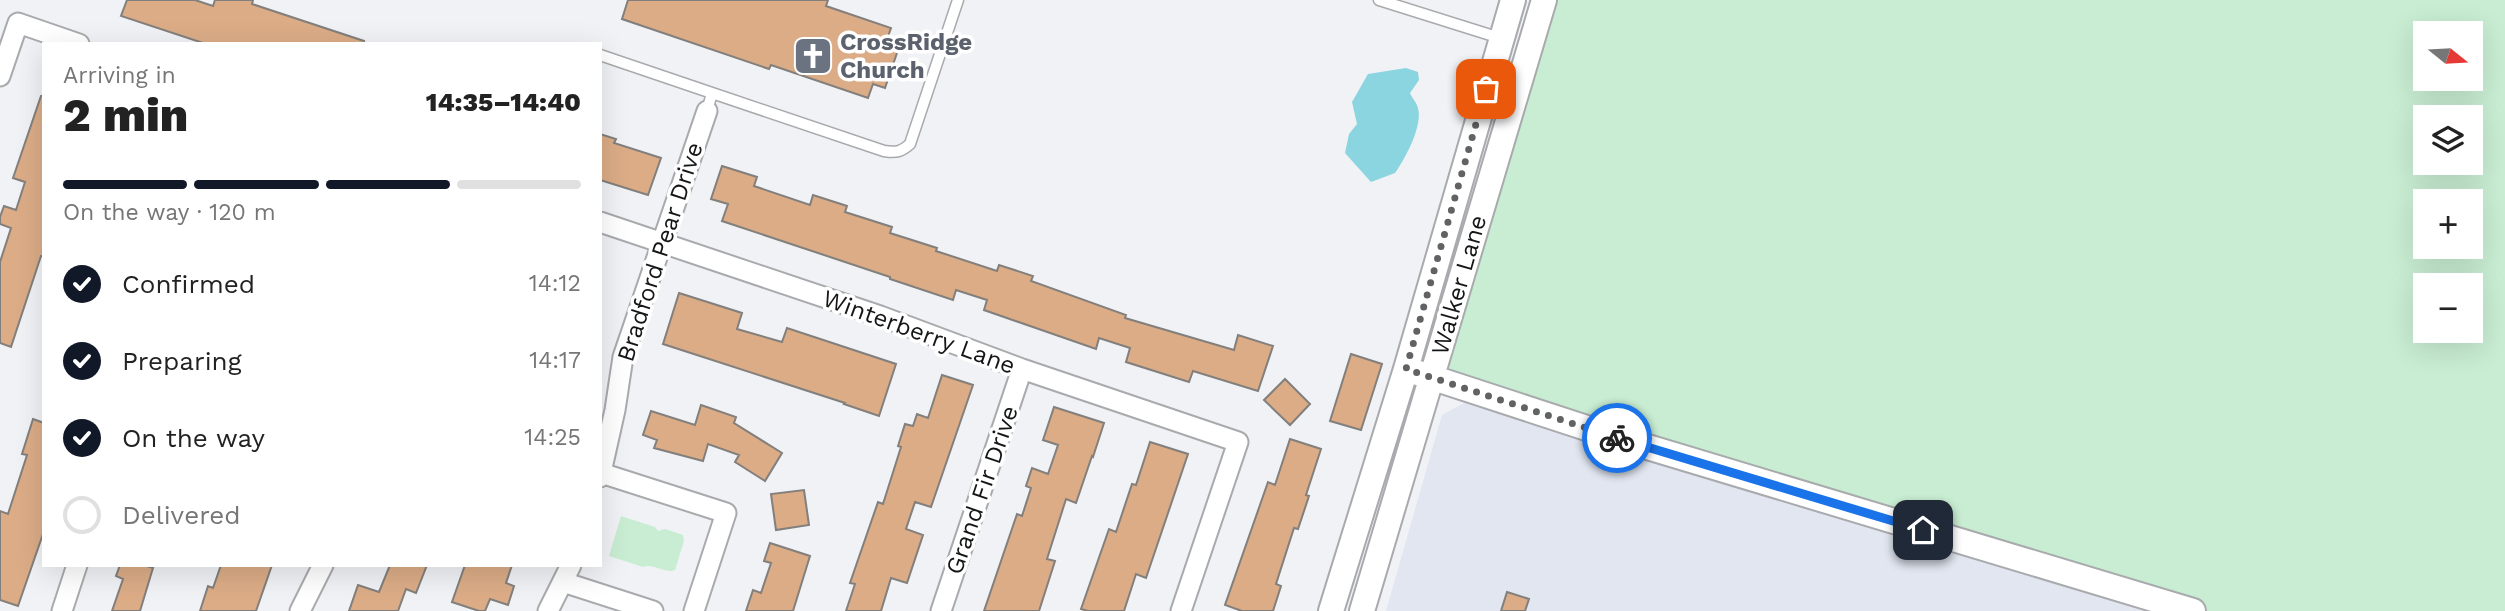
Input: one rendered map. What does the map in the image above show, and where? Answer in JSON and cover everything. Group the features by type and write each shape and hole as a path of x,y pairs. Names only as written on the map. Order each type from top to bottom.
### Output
{"street":[{"name":"Walker Lane","path":"1331,611 1406,369 1513,0"},
{"name":"Walker Lane","path":"1362,611 1544,0"},
{"path":"0,76 18,23 73,42"},
{"path":"1500,38 1529,48"},
{"name":"Bradford Pear Drive","path":"602,470 623,357 710,102"},
{"name":"Winterberry Lane","path":"602,223 880,316 1022,369 1238,442 1181,611"},
{"name":"Grand Fir Drive","path":"941,611 1022,369"},
{"path":"1406,369 1611,436 2193,611"},
{"path":"602,475 726,513 694,611"},
{"path":"62,611 76,567"},
{"path":"300,611 322,567"},
{"path":"548,611 567,574 653,611"}],"lane":[{"path":"602,56 710,102 884,150 903,151 910,144 958,0"},
{"path":"1379,0 1500,38"}],"shaded area":[{"path":"1464,403 2143,611 1386,611 1442,415"}],"green space":[{"path":"1548,0 2505,0 2505,611 2205,611 1432,378"},
{"path":"621,516 655,527 658,531 665,529 683,535 684,541 675,570 643,567 609,556"}],"water":[{"path":"1406,68 1418,72 1419,80 1410,93 1418,108 1416,133 1395,173 1371,182 1345,153 1349,134 1357,124 1352,102 1368,74"}],"building":[{"path":"127,0 195,0 213,6 215,0 253,0 252,4 364,41 200,42 121,16"},
{"name":"CrossRidge Church","path":"628,0 828,0 826,6 891,28 886,42 899,47 885,88 873,84 868,98 771,65 769,69 622,19"},
{"path":"42,96 42,256 11,347 0,343 0,262 11,228 0,224 0,217 4,206 16,210 25,182 13,178"},
{"path":"602,135 616,139 614,143 661,158 648,195 602,181"},
{"path":"722,166 757,177 754,186 810,205 813,195 847,206 845,212 892,227 890,233 997,271 999,265 1033,276 1031,281 1126,315 1125,318 1234,350 1238,335 1273,346 1258,391 1193,371 1189,382 1126,362 1130,348 1099,338 1096,349 984,310 987,300 956,290 953,300 722,221 728,204 711,199"},
{"path":"679,293 742,313 737,329 782,342 787,328 896,364 879,416 663,344"},
{"path":"1351,354 1382,364 1361,430 1330,421"},
{"path":"942,375 973,385 931,507 915,502 906,529 923,535 907,583 891,578 881,611 846,611 855,584 850,583 878,502 883,504 901,447 898,446 905,424 913,426 917,414 928,418"},
{"path":"1285,379 1310,404 1290,425 1264,400"},
{"path":"701,405 736,417 734,423 782,453 765,481 735,462 739,455 708,444 703,461 654,448 657,440 643,435 651,411 695,425"},
{"path":"1054,407 1104,423 1093,457 1076,503 1066,499 1047,559 1055,561 1039,611 984,611 1017,514 1022,516 1031,488 1026,486 1032,468 1048,474 1058,445 1043,440"},
{"path":"33,419 42,422 42,537 18,606 0,600 0,511 8,514 27,455 22,454"},
{"path":"1290,439 1321,449 1306,495 1309,496 1298,529 1294,528 1276,584 1281,586 1273,611 1242,611 1225,605 1268,482 1275,485"},
{"path":"1150,442 1188,454 1146,578 1136,574 1124,611 1081,609 1109,529 1116,532"},
{"path":"804,490 809,525 776,530 771,494"},
{"path":"770,543 810,556 793,611 746,611 753,590 761,593 771,563 764,561"},
{"path":"119,567 153,568 140,611 112,611 123,579 116,576"},
{"path":"220,567 271,567 256,611 200,611 208,586 213,588"},
{"path":"389,567 426,567 416,593 406,589 398,611 349,611 358,585 379,592"},
{"path":"464,567 511,567 506,583 514,586 508,605 490,599 485,611 479,611 452,602"},
{"path":"1507,592 1529,599 1525,611 1501,611"}],"way so far":[{"path":"1486,89 1406,369 1617,438"}],"place":[{"name":"CrossRidge Church","path":"813,56"}],"route":[{"path":"1617,438 1923,530"}]}
